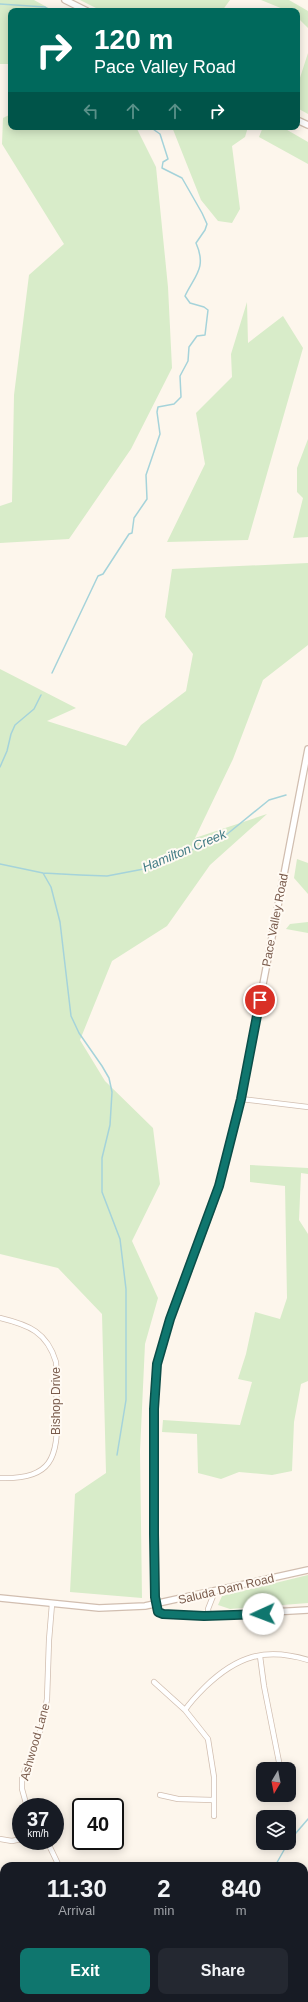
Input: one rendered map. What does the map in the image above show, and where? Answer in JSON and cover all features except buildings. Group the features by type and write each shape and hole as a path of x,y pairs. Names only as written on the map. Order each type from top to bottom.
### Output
{"street":[{"path":"65,0 81,8"},
{"name":"Pace Valley Road","path":"156,1604 154,1409 157,1364 170,1319 219,1186 241,1099 308,749"},
{"path":"241,1099 308,1107"},
{"name":"Bishop Drive","path":"0,1318 24,1324 38,1332 47,1341 53,1351 56,1362 57,1438 54,1452 44,1467 34,1474 20,1479 0,1478"},
{"name":"Saluda Dam Road","path":"0,1598 52,1604 117,1608 156,1604 308,1570"},
{"path":"209,1616 208,1609 215,1591"},
{"name":"Ashwood Lane","path":"24,1798 22,1789 22,1778 42,1726 47,1699 52,1604"},
{"path":"156,1604 158,1612 163,1614 209,1616 308,1610"},
{"path":"185,1710 227,1667 237,1662 260,1656 288,1654 308,1660"},
{"path":"260,1656 264,1686 279,1762"},
{"path":"154,1682 185,1710 208,1738 214,1777 214,1816"},
{"path":"160,1795 178,1799 214,1800"},
{"path":"0,1839 12,1841"},
{"path":"51,1850 57,1862"}],"green space":[{"path":"0,0 34,0 49,8 8,8 8,64 0,64"},
{"path":"80,0 230,0 224,8 96,8"},
{"path":"261,0 289,0 308,11 308,28 300,20 300,8 281,8"},
{"path":"308,53 308,114 300,110 300,78"},
{"path":"8,116 8,130 138,130 156,167 168,287 172,368 131,449 69,539 0,543 0,506 12,502 14,395 29,275 64,244 2,144 3,118"},
{"path":"173,130 247,130 245,137 232,146 240,209 232,223 218,221 201,200"},
{"path":"262,130 287,130 308,142 308,164 259,137"},
{"path":"247,302 248,343 283,316 303,348 248,540 167,542 205,464 196,413 232,377 231,354"},
{"path":"308,439 308,537 293,538 303,498 297,492 297,468"},
{"path":"308,563 308,645 263,680 233,759 195,838 267,814 210,865 167,926 112,961 80,1040 105,1081 153,1128 160,1184 132,1241 158,1298 145,1344 140,1451 142,1598 70,1592 75,1494 106,1473 102,1314 58,1268 0,1254 0,669 76,708 47,721 126,746 141,725 186,691 193,654 165,617 172,569"},
{"path":"297,859 308,863 308,894 294,878"},
{"path":"308,922 308,933 286,929 290,924"},
{"path":"250,1165 308,1168 308,1174 301,1173 299,1220 308,1234 308,1381 301,1384 294,1422 292,1471 272,1475 239,1472 221,1479 198,1473 197,1434 162,1432 163,1420 240,1425 252,1382 238,1379 246,1354 255,1312 280,1319 287,1298 285,1186 250,1182"},
{"path":"308,1575 308,1603 230,1609 218,1605 222,1596"}],"waterway":[{"path":"0,4 46,8"},
{"path":"52,673 98,576 103,574 129,534 132,533 134,518 147,499 146,475 160,434 157,412 158,407 174,404 181,397 180,376 188,361 189,347 197,336 205,335 208,310 204,307 190,303 185,296 196,277 200,265 199,252 196,243 205,230 207,224 182,178 162,168 163,162 168,159 160,134 154,130"},
{"path":"0,767 7,751 15,725 34,709 41,695"},
{"name":"Hamilton Creek","path":"0,864 43,873 107,876 149,868 226,835 269,800 286,795"},
{"path":"43,873 51,887 60,922 71,1016 79,1033 109,1078 112,1092 110,1125 102,1158 102,1192 120,1239 126,1289 126,1400 117,1455"},
{"path":"296,1833 308,1819"},
{"path":"277,1862 284,1850"}],"route":[{"path":"260,1000 241,1099 219,1186 170,1319 157,1364 154,1409 154,1534 155,1597 158,1612 163,1614 204,1616 263,1614"}]}
